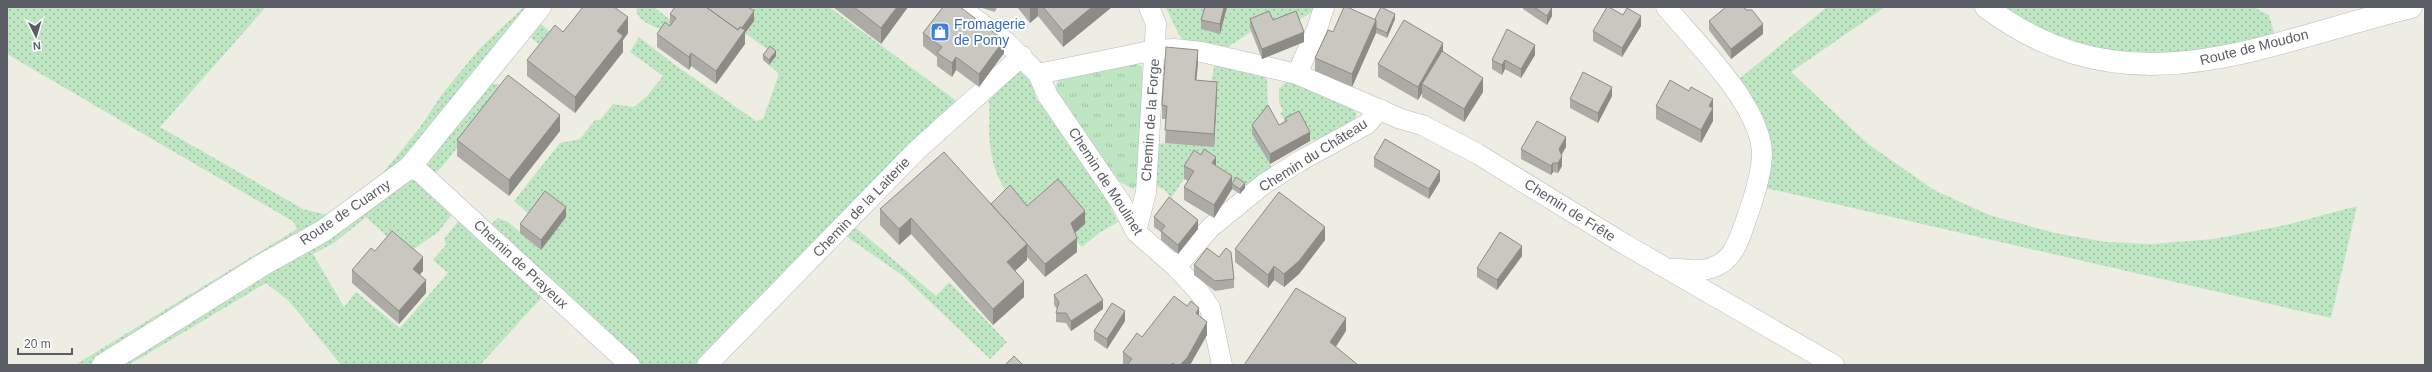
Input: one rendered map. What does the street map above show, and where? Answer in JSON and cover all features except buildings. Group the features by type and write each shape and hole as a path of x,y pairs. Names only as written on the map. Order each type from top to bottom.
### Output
{"street":[{"name":"Route de Cuarny","path":"104,365 264,264 323,231 410,167 540,7"},
{"name":"Chemin de Moulinet","path":"959,7 1022,56 1038,74 1048,96 1120,203 1136,232 1176,267 1199,292 1210,308 1222,365"},
{"name":"Chemin de la Forge","path":"1136,232 1146,192 1155,50 1156,24 1149,7"},
{"path":"1297,74 1317,29 1324,7"},
{"path":"1666,7 1733,84 1756,128 1762,154 1757,186 1737,248 1719,266 1698,270 1670,269"},
{"name":"Route de Moudon","path":"1986,7 2035,37 2064,49 2093,58 2127,64 2162,65 2232,55 2411,7"},
{"name":"Chemin de Frête","path":"1038,74 1155,50 1174,49 1202,52 1297,74 1401,119 1422,125 1476,153 1626,245 1834,365"},
{"name":"Chemin de la Laiterie","path":"707,365 917,150 1022,56"},
{"name":"Chemin du Château","path":"1176,267 1211,227 1264,184 1300,161 1367,124 1380,109"},
{"name":"Chemin de Prayeux","path":"410,167 422,173 630,365"}],"green space":[{"path":"7,7 266,7 160,127 303,209 327,215 381,175 418,130 443,93 480,48 524,7 538,7 409,167 457,208 438,232 410,252 391,240 366,217 334,243 313,254 344,307 356,292 400,328 448,273 433,260 446,245 444,239 461,218 490,225 498,218 508,222 541,250 532,217 514,201 560,143 580,139 595,120 600,120 613,104 634,107 647,96 663,76 630,52 639,37 675,65 756,121 763,119 779,74 769,65 776,56 745,33 735,7 829,7 958,102 854,226 936,296 949,282 1007,342 990,359 902,275 843,234 720,365 619,365 544,295 480,365 341,365 289,301 266,283 129,365 75,365 297,229 294,222 7,54"},
{"path":"638,7 654,7 674,23 667,32 653,26 641,18 636,10"},
{"path":"1317,7 1302,18 1286,25 1268,28 1250,28 1251,32 1226,48 1184,40 1179,35 1166,8"},
{"path":"1827,7 1885,7 1791,72 1868,144 1934,190 1989,215 2055,233 2106,242 2152,244 2214,239 2286,225 2357,206 2331,318 1757,186 1762,154 1733,84"},
{"path":"2003,7 2253,7 2269,15 2277,43 2163,56 2096,49 2040,29"},
{"path":"541,24 549,31 539,44 530,37"},
{"path":"1016,60 1030,77 1037,100 1058,125 1096,179 1118,222 1099,233 1082,247 1071,236 1085,224 1027,219 1011,199 995,169 990,146 988,89"},
{"path":"1215,62 1263,75 1267,80 1270,164 1273,171 1246,189 1236,182 1232,189 1194,164 1171,198 1165,190 1154,185 1159,144 1165,143 1209,95"},
{"path":"1133,63 1142,66 1143,95 1137,185 1133,189 1113,178 1054,93 1057,83 1063,76"},
{"path":"1287,81 1349,106 1357,114 1354,123 1317,145 1315,139 1310,141 1299,120 1285,128 1282,123 1284,119 1280,113 1283,111 1279,102 1279,89"},
{"path":"491,84 498,84 504,89 442,167 435,173 411,167"}],"place":[{"name":"Fromagerie de Pomy","path":"940,32"}]}
